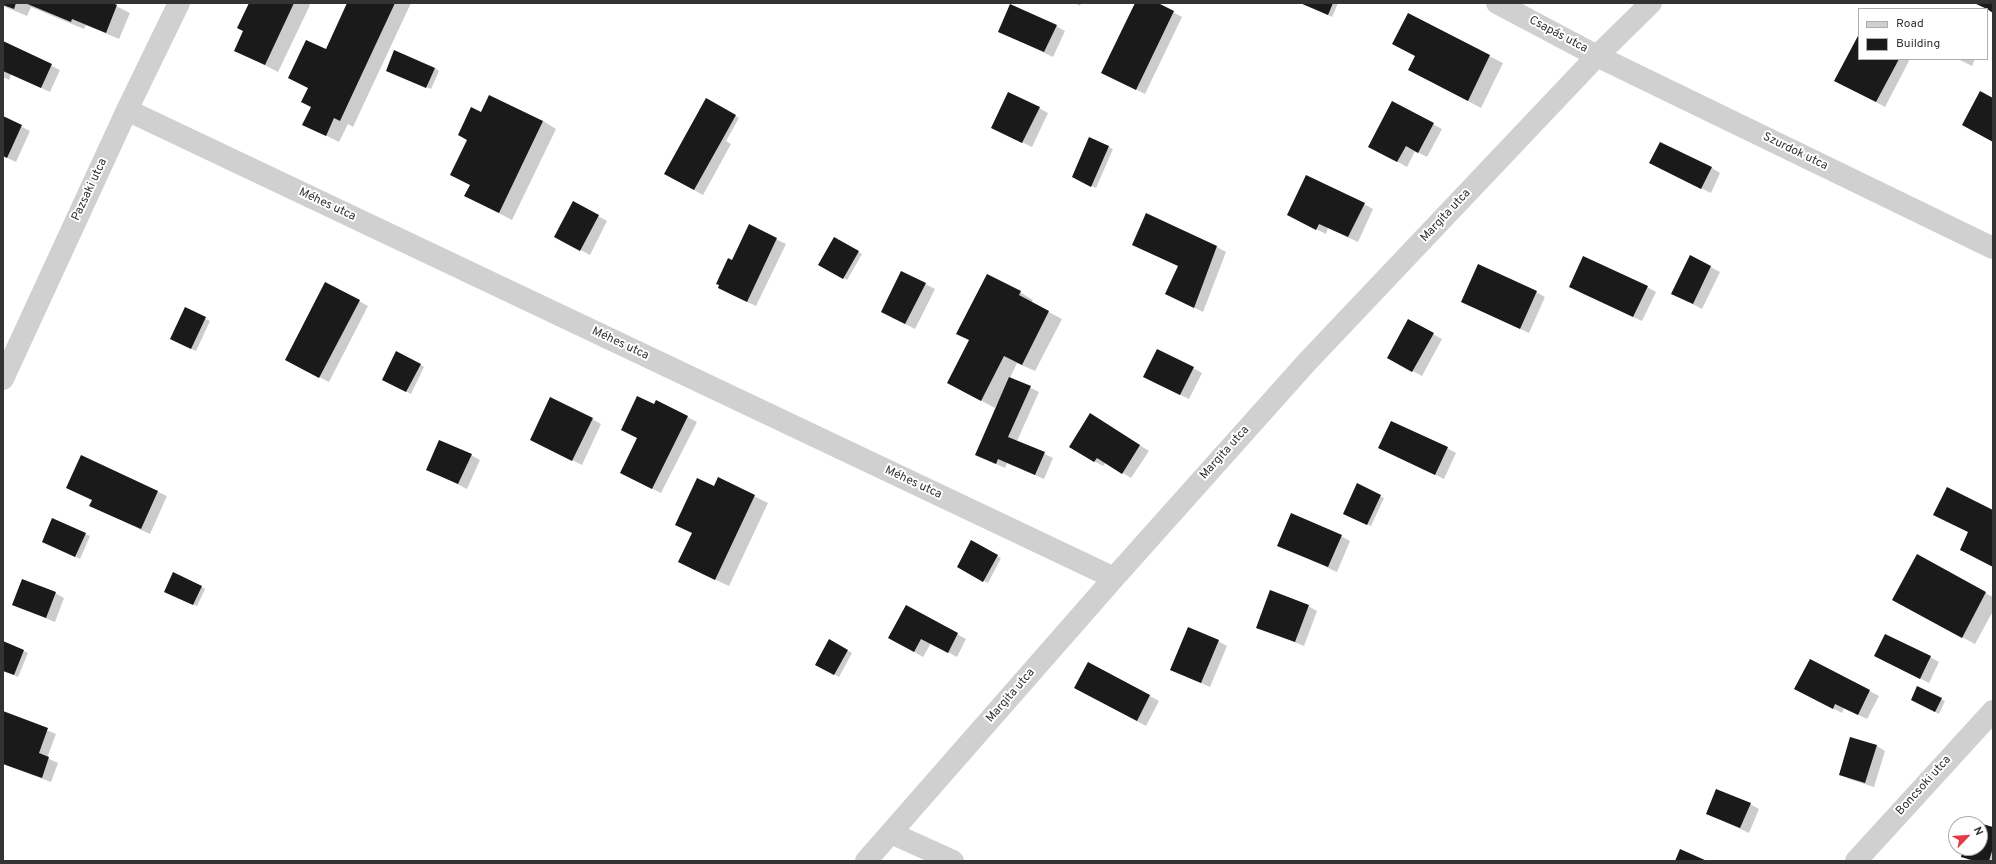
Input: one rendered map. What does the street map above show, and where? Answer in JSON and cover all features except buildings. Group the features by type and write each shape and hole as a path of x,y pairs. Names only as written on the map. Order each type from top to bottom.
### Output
{"street":[{"name":"Pazsaki utca","path":"3,379 126,110 179,3"},
{"name":"Csapás utca","path":"1497,3 1597,56"},
{"name":"Margita utca","path":"866,861 1114,578 1307,362 1597,56 1651,3"},
{"name":"Szurdok utca","path":"1597,56 1993,248"},
{"name":"Méhes utca","path":"126,110 1114,578"},
{"name":"Boncsoki utca","path":"1856,861 1993,711"},
{"path":"891,833 953,861"}]}
